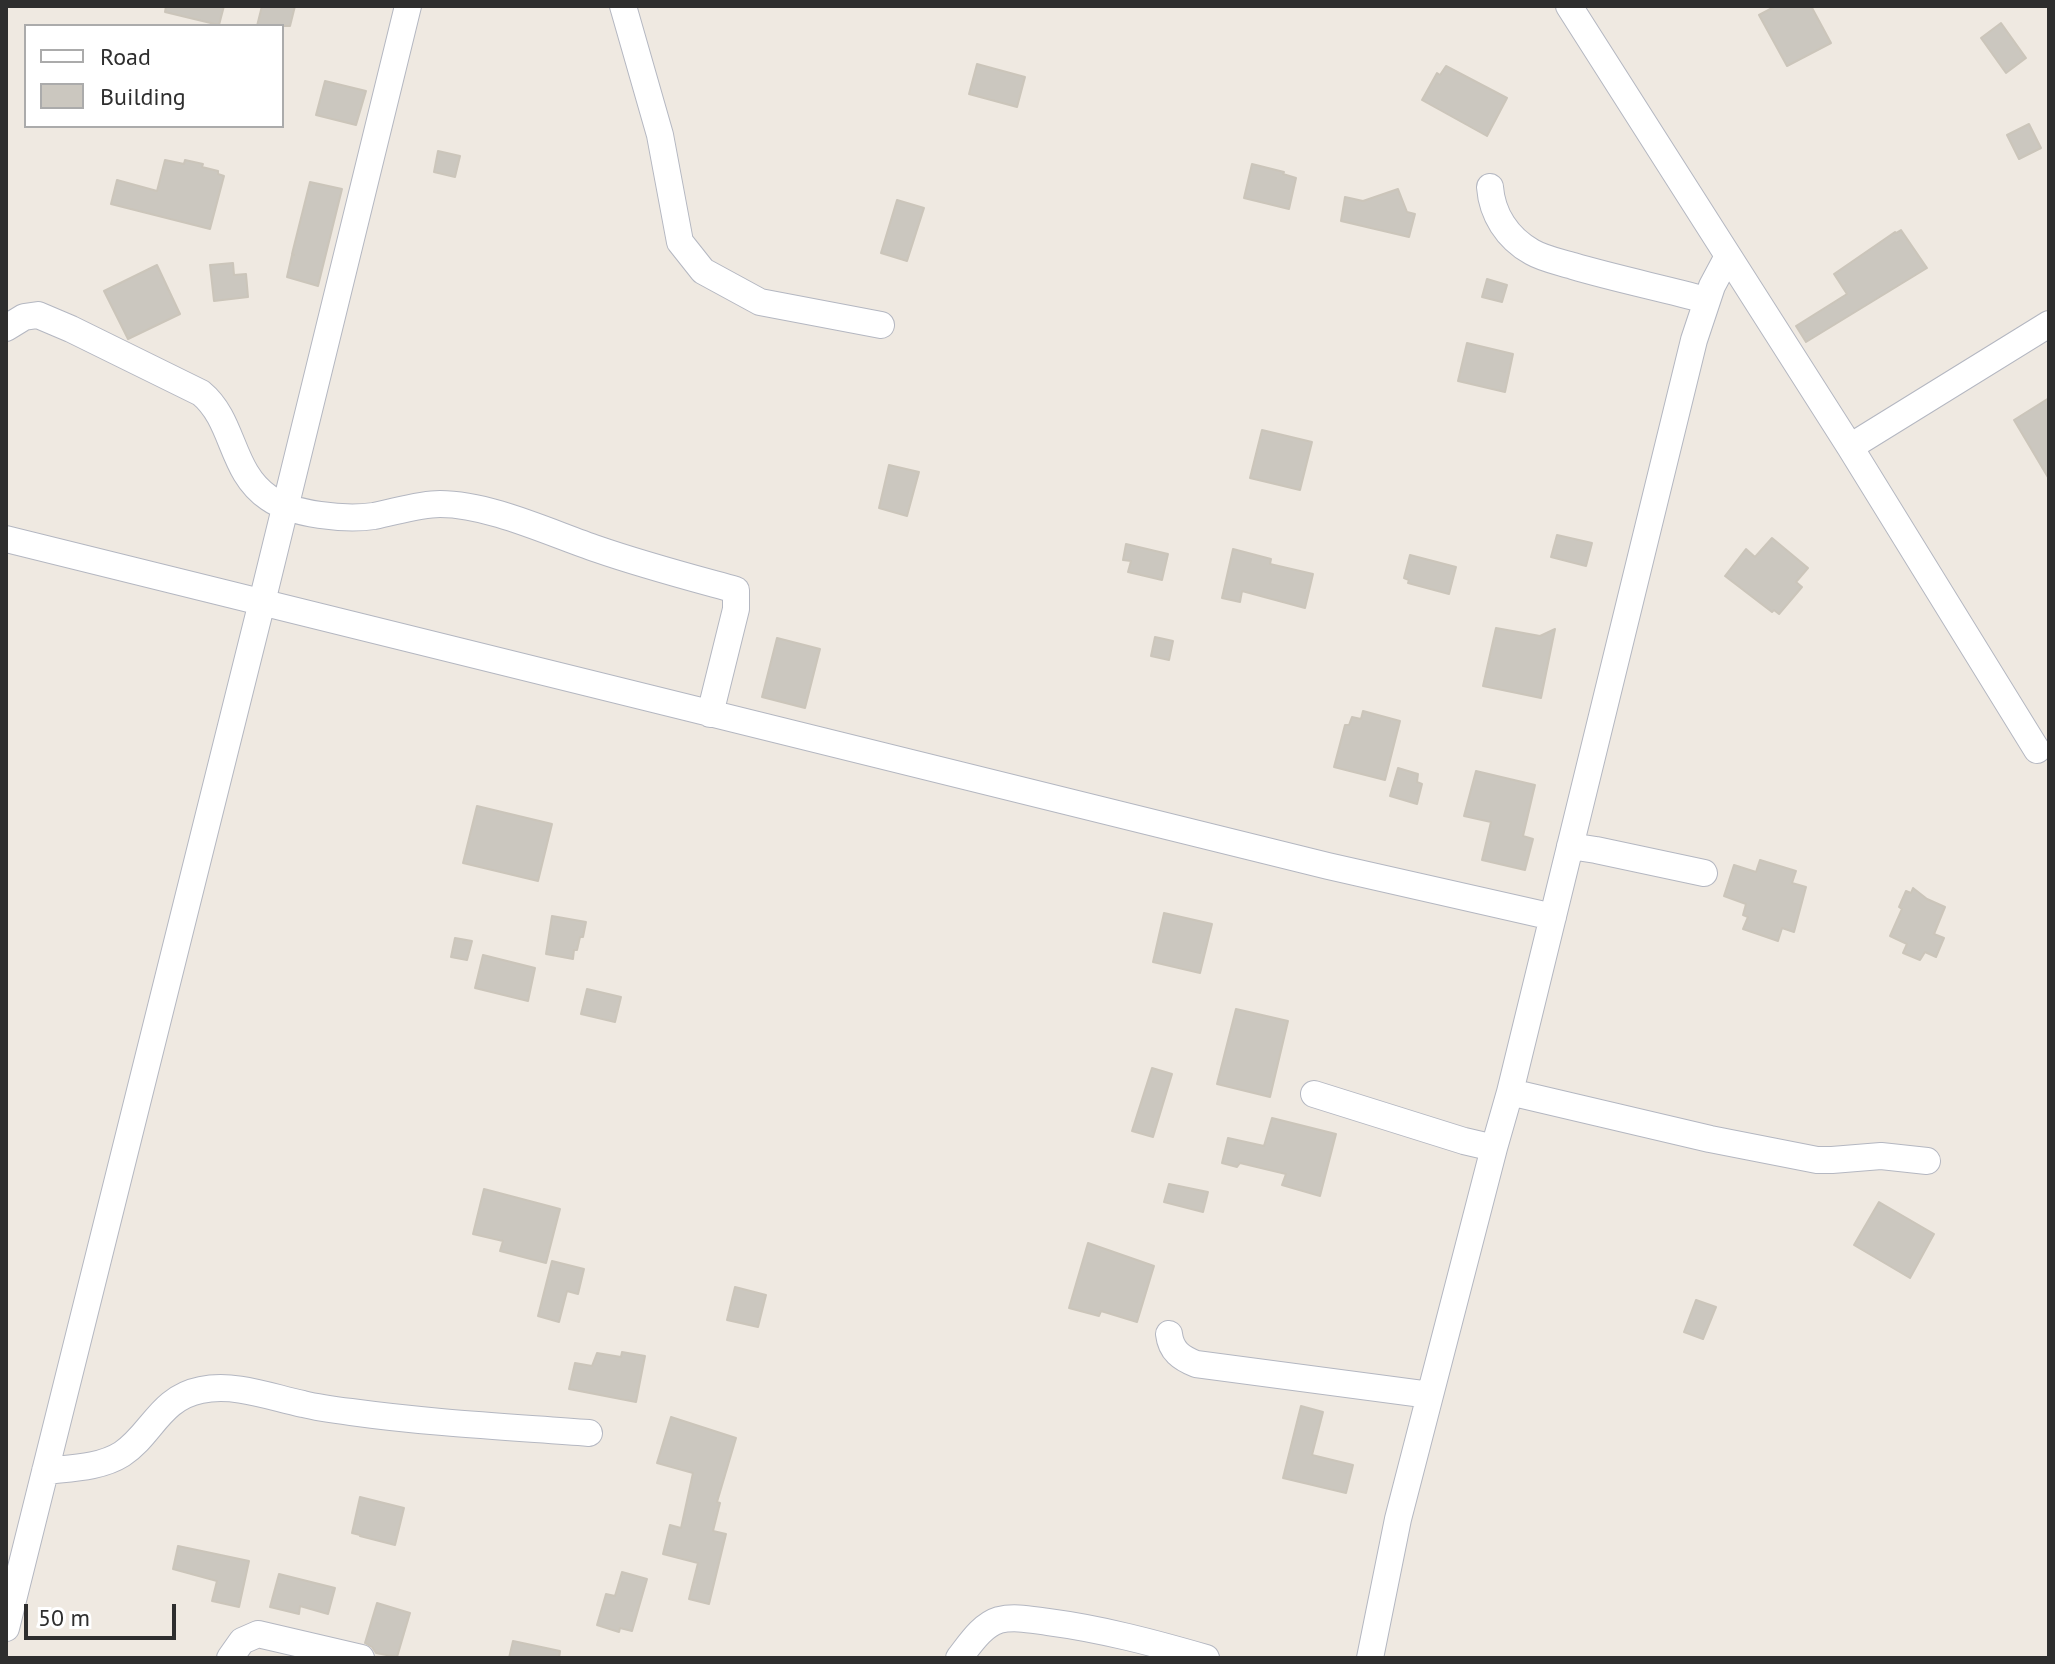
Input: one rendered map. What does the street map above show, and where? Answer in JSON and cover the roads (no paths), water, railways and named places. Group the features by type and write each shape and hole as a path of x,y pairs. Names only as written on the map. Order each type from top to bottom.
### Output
{"street":[{"path":"6,1628 408,6"},
{"path":"623,6 660,135 680,242 703,271 760,302 881,325"},
{"path":"1569,6 1850,447 2037,750"},
{"path":"1490,187 1496,216 1532,252 1597,273 1706,300"},
{"path":"1370,1658 1398,1519 1510,1092 1694,340 1706,300 1728,256"},
{"path":"6,328 24,317 38,315 201,393 215,408 242,469 268,498 285,507 340,518 371,516 438,504 480,508 642,565 736,590 736,609 710,714"},
{"path":"1850,447 2049,324"},
{"path":"6,539 1328,866 1553,917"},
{"path":"1570,846 1704,873"},
{"path":"1510,1092 1710,1139 1817,1160 1881,1156 1927,1161"},
{"path":"1314,1094 1494,1148"},
{"path":"1169,1334 1170,1344 1182,1358 1196,1364 1430,1395"},
{"path":"45,1471 98,1464 119,1456 130,1449 182,1395 216,1388 356,1413 589,1433"},
{"path":"959,1658 996,1620 1016,1618 1133,1637 1206,1658"},
{"path":"230,1658 242,1641 258,1634 361,1658"}]}
